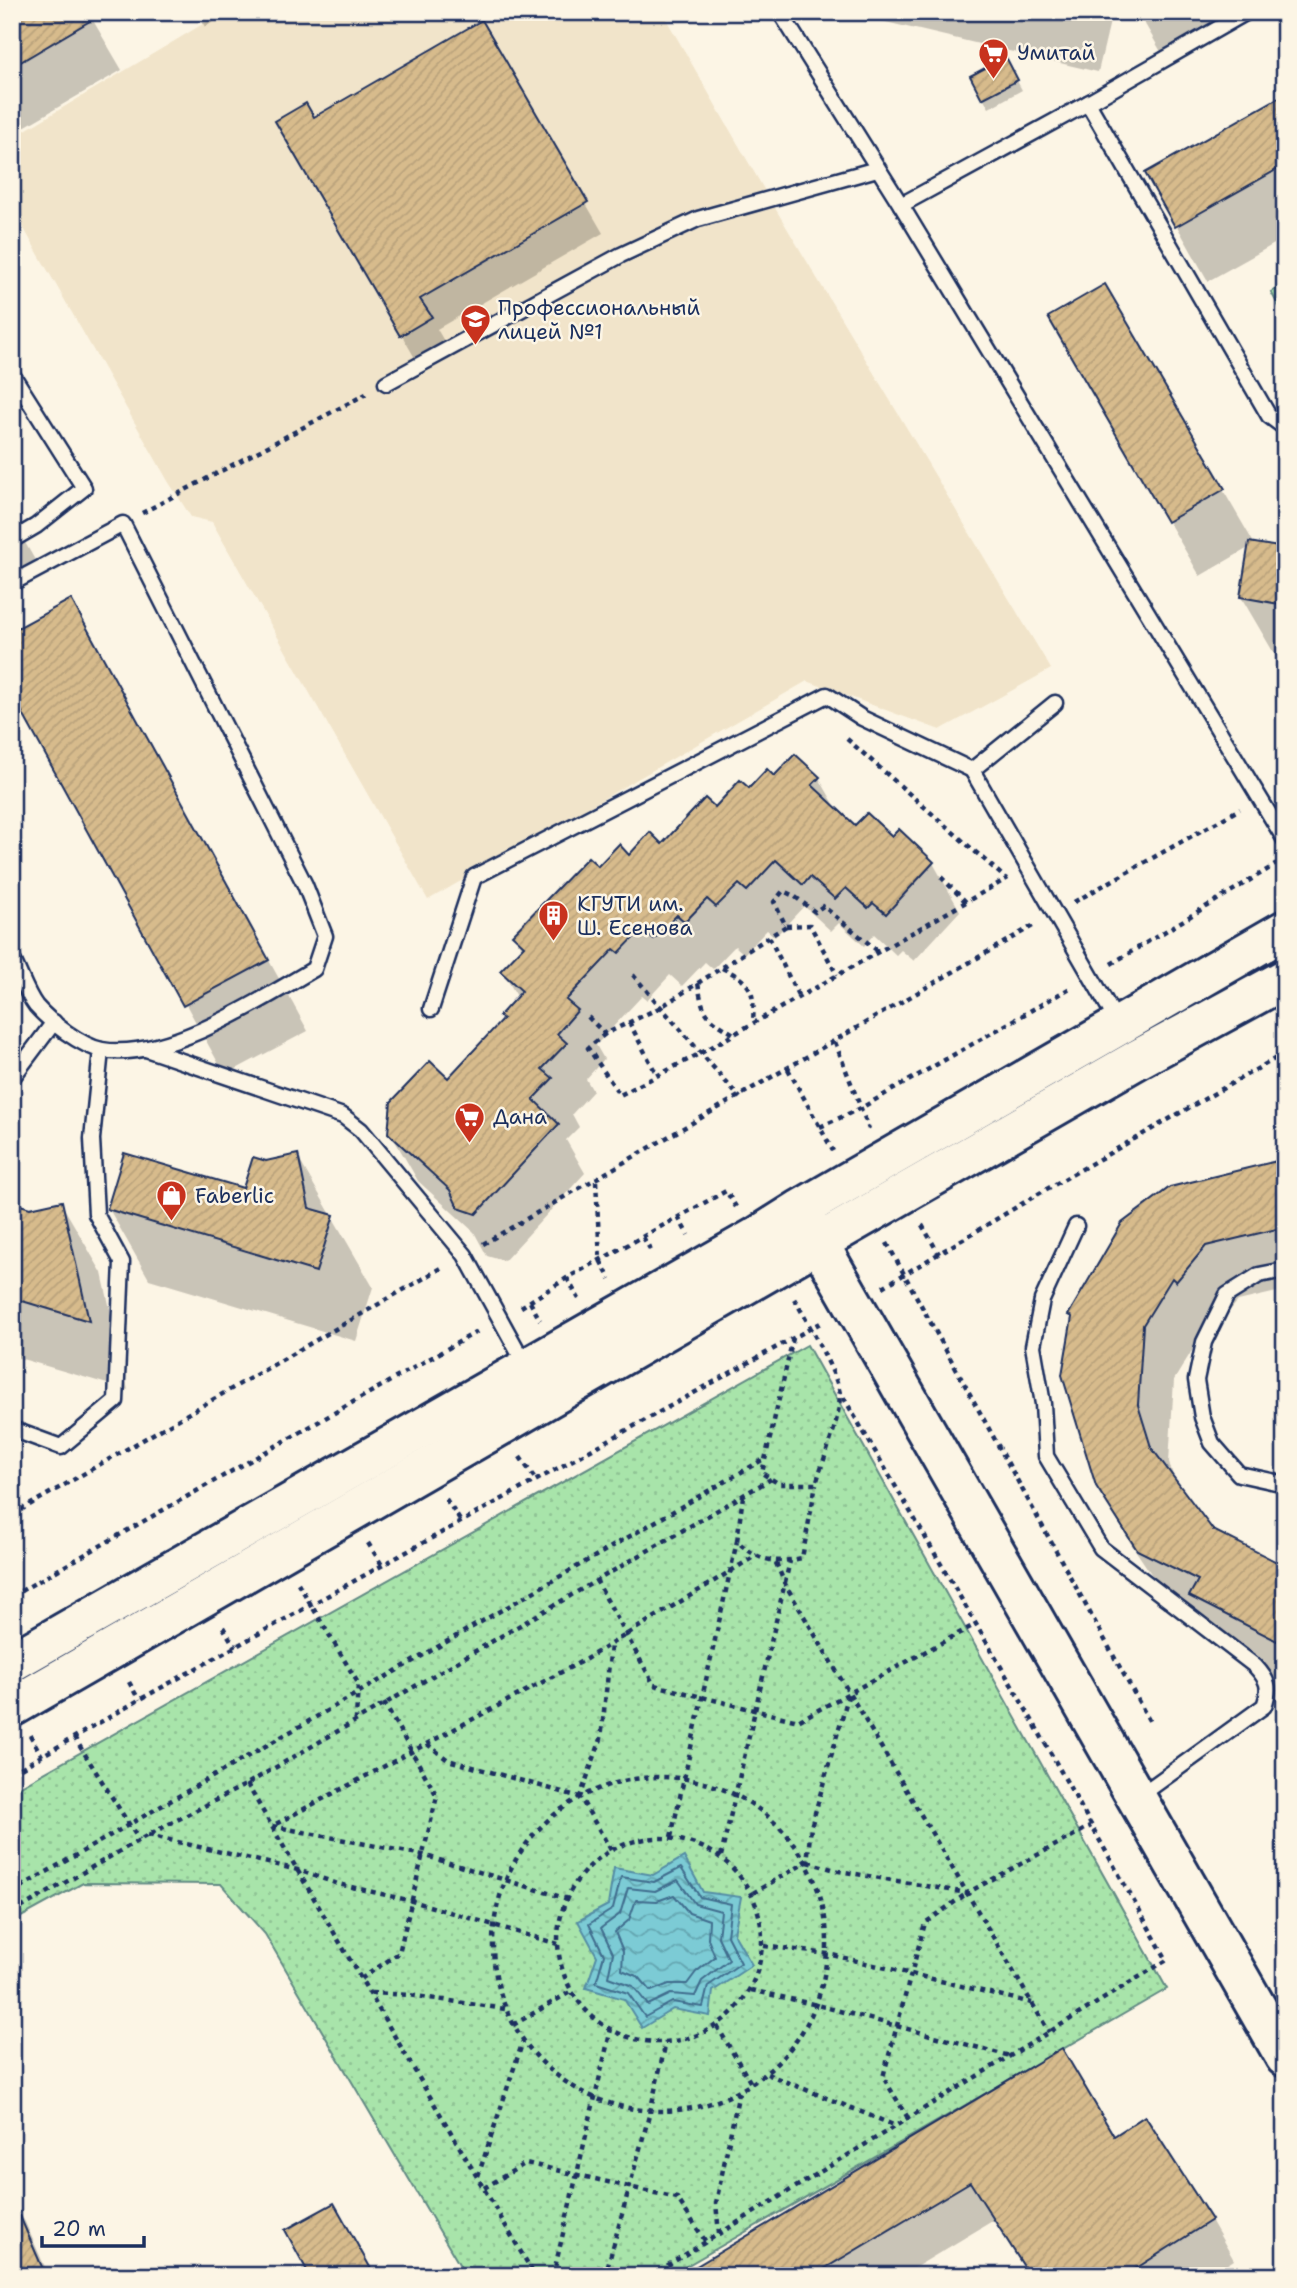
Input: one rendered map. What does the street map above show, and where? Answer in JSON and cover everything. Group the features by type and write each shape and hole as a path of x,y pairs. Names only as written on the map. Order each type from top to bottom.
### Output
{"main road":[{"path":"12,1662 536,1385 818,1243 870,1213 1129,1042 1285,930"},
{"path":"18,1716 536,1385 799,1210 851,1181 1129,1042 1285,979"},
{"path":"799,1210 1285,2057"}],"lane":[{"path":"780,12 901,205 1285,840"},
{"path":"901,205 1247,12"},
{"path":"1088,103 1269,416 1285,429"},
{"path":"386,383 621,255 698,219 877,169"},
{"path":"12,374 84,488 36,526 12,540"},
{"path":"12,583 123,524 305,885 325,936 314,970 252,1006 199,1031 146,1049 101,1050 65,1032 35,1005 12,958"},
{"path":"432,1009 474,877 827,695 862,718 972,770 1129,1042"},
{"path":"972,770 1055,703"},
{"path":"12,1078 54,1022"},
{"path":"146,1049 343,1116 361,1130 465,1255 536,1385"},
{"path":"12,1429 61,1447 116,1401 122,1262 96,1214 92,1139 101,1050"},
{"path":"1076,1226 1042,1300 1033,1346 1043,1404 1046,1456 1101,1548 1255,1666 1267,1679 1270,1690 1264,1706 1136,1798"},
{"path":"1285,1270 1259,1275 1227,1295 1205,1342 1196,1380 1202,1417 1212,1443 1221,1454 1239,1474 1285,1484"}],"path":[{"path":"123,524 386,383"},
{"path":"862,718 845,737 1007,879"},
{"path":"12,1515 740,1098 1055,913 1258,799"},
{"path":"820,1127 861,1108 1091,976 1285,859"},
{"path":"837,975 810,925 786,926 661,1007 605,1034 588,1048 620,1095 701,1053 1027,867"},
{"path":"940,877 966,902"},
{"path":"786,926 774,902 783,891 815,912 823,906 879,952"},
{"path":"769,937 799,997"},
{"path":"721,968 738,976 750,986 754,1002 753,1023"},
{"path":"634,975 740,1098"},
{"path":"698,983 701,1003 709,1019 734,1034"},
{"path":"588,1017 605,1034"},
{"path":"629,1023 657,1075"},
{"path":"12,1773 855,1304 1045,1190 1285,1053"},
{"path":"788,1069 851,1181"},
{"path":"596,1181 600,1260"},
{"path":"12,1596 600,1260 726,1191"},
{"path":"870,1213 1151,1724"},
{"path":"650,2276 1167,1960 976,1624 840,1392 812,1328"},
{"path":"793,1338 762,1473 779,1484 816,1484"},
{"path":"737,1541 749,1552 776,1563 802,1558 816,1484 836,1417 840,1392"},
{"path":"518,1453 536,1480"},
{"path":"12,1892 765,1459"},
{"path":"12,1913 148,1835 247,1784 771,1479"},
{"path":"671,1837 731,1571 743,1495"},
{"path":"446,1498 461,1522"},
{"path":"368,1542 382,1565"},
{"path":"272,1826 611,1644 757,1555"},
{"path":"721,1856 790,1560"},
{"path":"776,1563 785,1584 1049,2032"},
{"path":"596,1580 654,1685 798,1721 976,1624"},
{"path":"297,1582 358,1683 356,1720"},
{"path":"222,1625 235,1647"},
{"path":"580,1797 601,1738 611,1644"},
{"path":"807,1862 811,1827 849,1693"},
{"path":"361,1979 399,1953 437,1796 384,1703"},
{"path":"18,1716 42,1756"},
{"path":"74,1737 139,1840"},
{"path":"427,1744 448,1760 580,1797 611,1850"},
{"path":"649,1777 685,1779 735,1794 776,1823 807,1862 824,1907 828,1954 825,1980 817,2005 797,2043 767,2074 752,2085 701,2106 681,2110 650,2112 621,2107 593,2098 554,2074 523,2041 513,2025 505,2008 494,1967 493,1924 505,1880 518,1855 536,1832 556,1813 580,1797 614,1783 649,1777"},
{"path":"247,1784 535,2276"},
{"path":"272,1826 423,1855 568,1899"},
{"path":"908,2118 883,2077 925,1923 968,1893 1091,1826"},
{"path":"148,1835 298,1870 338,1884 412,1901 558,1944"},
{"path":"671,1837 697,1843 721,1856 753,1894 764,1946 751,1990 717,2026 693,2037 666,2042 638,2039 611,2029 589,2013 572,1991 560,1960 558,1944 561,1916 571,1890 588,1867 611,1850 640,1839 671,1837"},
{"path":"753,1894 807,1862 839,1871 968,1893"},
{"path":"764,1946 828,1954 1032,2003"},
{"path":"751,1990 1010,2056"},
{"path":"513,2025 572,1991"},
{"path":"370,1993 409,1994 505,2008"},
{"path":"717,2026 752,2085"},
{"path":"552,2276 611,2029"},
{"path":"477,2177 523,2041"},
{"path":"605,2276 650,2112 666,2042"},
{"path":"767,2074 896,2126"},
{"path":"719,2234 716,2203 739,2092"},
{"path":"484,2188 526,2163 628,2186 677,2198 706,2242"}],"shaded area":[{"name":"Профессиональный лицей №1","path":"223,12 662,12 769,198 1051,669 940,730 807,681 428,900 212,522 191,517 168,481 12,205 12,138"}],"green space":[{"path":"1285,284 1285,318 1271,292"},
{"path":"807,1345 1167,1989 669,2276 466,2276 265,1934 221,1884 83,1883 12,1922 12,1791"}],"water":[{"path":"684,1857 703,1892 741,1897 734,1934 752,1965 713,1991 710,2016 673,2009 642,2028 624,1999 586,1988 597,1956 578,1921 608,1905 614,1868 653,1875"}],"building":[{"path":"12,12 105,12 12,67"},
{"path":"482,20 588,202 420,299 432,317 400,336 275,121 306,103 314,117"},
{"path":"1006,57 1018,80 982,99 970,76"},
{"path":"1285,94 1285,165 1175,227 1145,173"},
{"path":"1105,284 1225,489 1167,522 1048,317"},
{"path":"1249,542 1285,548 1285,605 1240,597"},
{"path":"71,599 269,960 183,1006 12,694 12,631"},
{"name":"КГУТИ им. Ш. Есенова","path":"795,754 820,777 812,785 855,825 867,813 892,836 899,829 934,862 886,914 873,903 868,908 846,888 835,899 810,877 803,885 776,860 747,891 739,884 716,907 707,899 685,922 677,915 654,939 642,929 619,953 614,949 566,1000 578,1010 557,1034 567,1043 542,1069 553,1078 533,1099 559,1124 476,1214 458,1208 450,1190 388,1133 391,1102 430,1061 448,1078 503,1019 499,1016 522,991 500,971 524,946 512,935 588,857 598,866 619,844 629,855 650,832 662,844 705,798 715,807 740,780 749,788 767,769 774,776"},
{"path":"124,1153 243,1188 253,1157 266,1161 298,1154 309,1208 334,1215 316,1272 107,1209"},
{"path":"1285,1159 1285,1227 1206,1246 1176,1282 1172,1278 1143,1325 1138,1405 1151,1447 1213,1530 1285,1566 1285,1645 1189,1596 1198,1580 1137,1550 1096,1486 1062,1375 1072,1317 1068,1315 1122,1223 1170,1187"},
{"path":"62,1201 89,1321 12,1298 12,1220 17,1204 30,1208"},
{"path":"1062,2048 1114,2136 1145,2116 1212,2220 1124,2276 1030,2276 970,2182 812,2276 680,2276"},
{"path":"12,2198 46,2276 12,2276"},
{"path":"334,2203 375,2276 310,2276 285,2230"}],"place":[{"name":"Умитай","path":"994,80"},
{"name":"Профессиональный лицей №1","path":"475,347"},
{"name":"КГУТИ им. Ш. Есенова","path":"554,943"},
{"name":"Дана","path":"470,1144"},
{"name":"Faberlic","path":"172,1223"}]}
